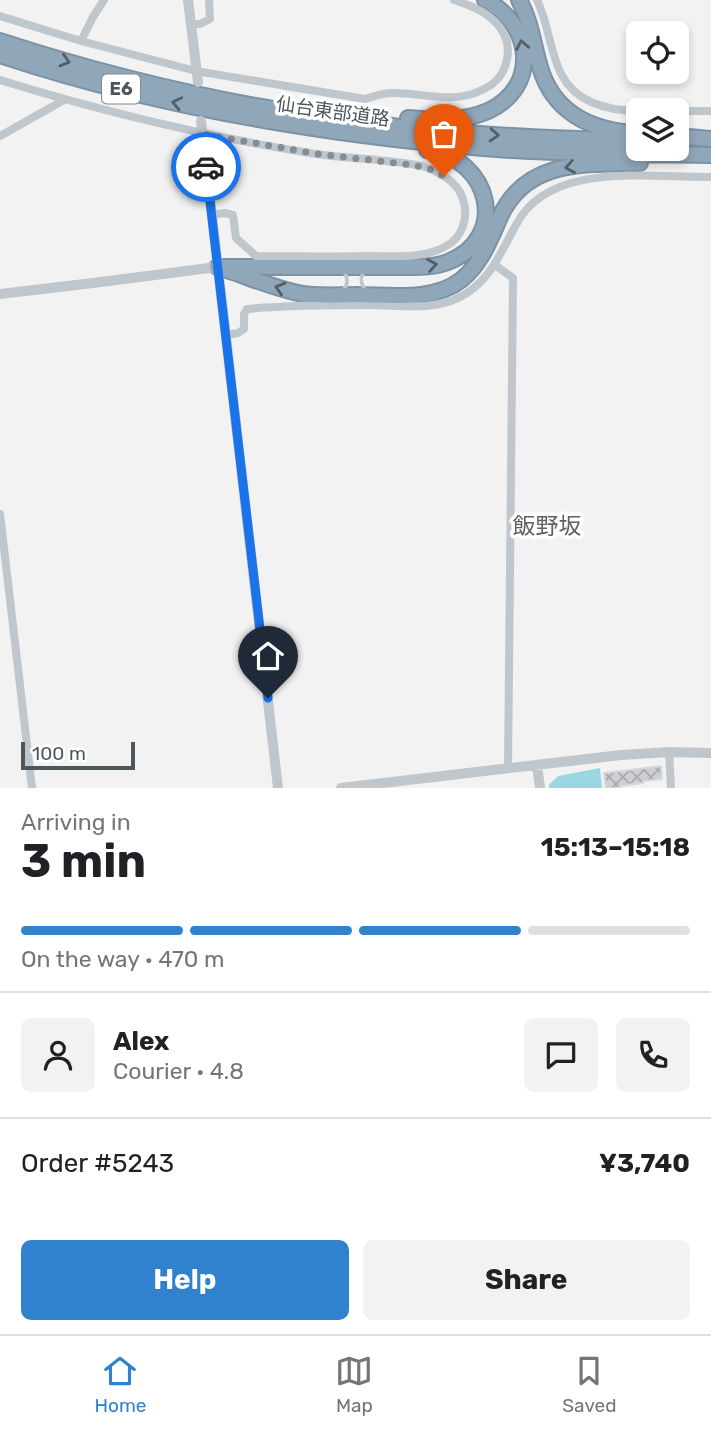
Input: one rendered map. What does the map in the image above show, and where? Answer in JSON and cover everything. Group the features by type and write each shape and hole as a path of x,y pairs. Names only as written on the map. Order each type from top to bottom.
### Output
{"highway":[{"path":"232,102 423,120 460,118 491,109 506,98 517,84 524,55 521,38 512,21 485,0"},
{"path":"519,0 530,24 539,66 557,101 591,124 626,132"},
{"name":"仙台東部道路","path":"0,41 81,66 232,102 355,122 538,138 626,141"},
{"name":"仙台東部道路","path":"0,55 141,95 244,117 368,136 486,148 711,158"},
{"path":"217,267 440,265 450,262 469,249 482,229 486,205 484,193 472,172 454,158 432,150 305,133 244,117"},
{"path":"689,137 711,140"},
{"path":"689,141 711,140"},
{"path":"217,267 288,291 309,295 430,293 458,282 474,268 512,197 526,183 544,173 590,164 711,158"}],"street":[{"path":"82,41 104,0"},
{"path":"188,0 198,82"},
{"path":"191,24 200,24 210,19 209,0"},
{"path":"0,16 196,71 365,99 389,93 448,98 468,96 490,86 498,79 507,61 507,44 498,24 474,7 454,0"},
{"path":"537,0 557,65 566,83 581,97 600,105 626,110"},
{"path":"0,80 64,100 202,134 318,154 422,166 438,172 456,185 464,200 465,209 465,221 450,244 430,253 398,256 256,256 236,238 233,215 211,215"},
{"path":"0,136 64,100"},
{"path":"689,111 711,111"},
{"path":"201,121 278,788"},
{"path":"226,335 239,333 244,328 244,314 247,309 420,306 450,301 468,293 486,277 505,249 516,223 536,198 573,182 604,176 711,177"},
{"path":"495,265 513,278 508,768"},
{"path":"0,294 217,267"},
{"path":"0,514 32,788"},
{"path":"669,752 671,788"},
{"path":"341,788 410,784 508,768 621,755 711,753"},
{"path":"537,765 540,788"}],"lane":[{"path":"337,295 347,283 341,267"},
{"path":"371,295 363,287 361,278 366,270 372,267"}],"water":[{"path":"600,768 602,788 549,788 558,776"}],"building":[{"path":"661,766 662,779 620,788 606,788 604,773"}],"way so far":[{"path":"206,167 202,134 318,154 422,166 444,176"}],"district":[{"name":"飯野坂","path":"547,526"}],"route":[{"path":"206,167 268,698"}]}
